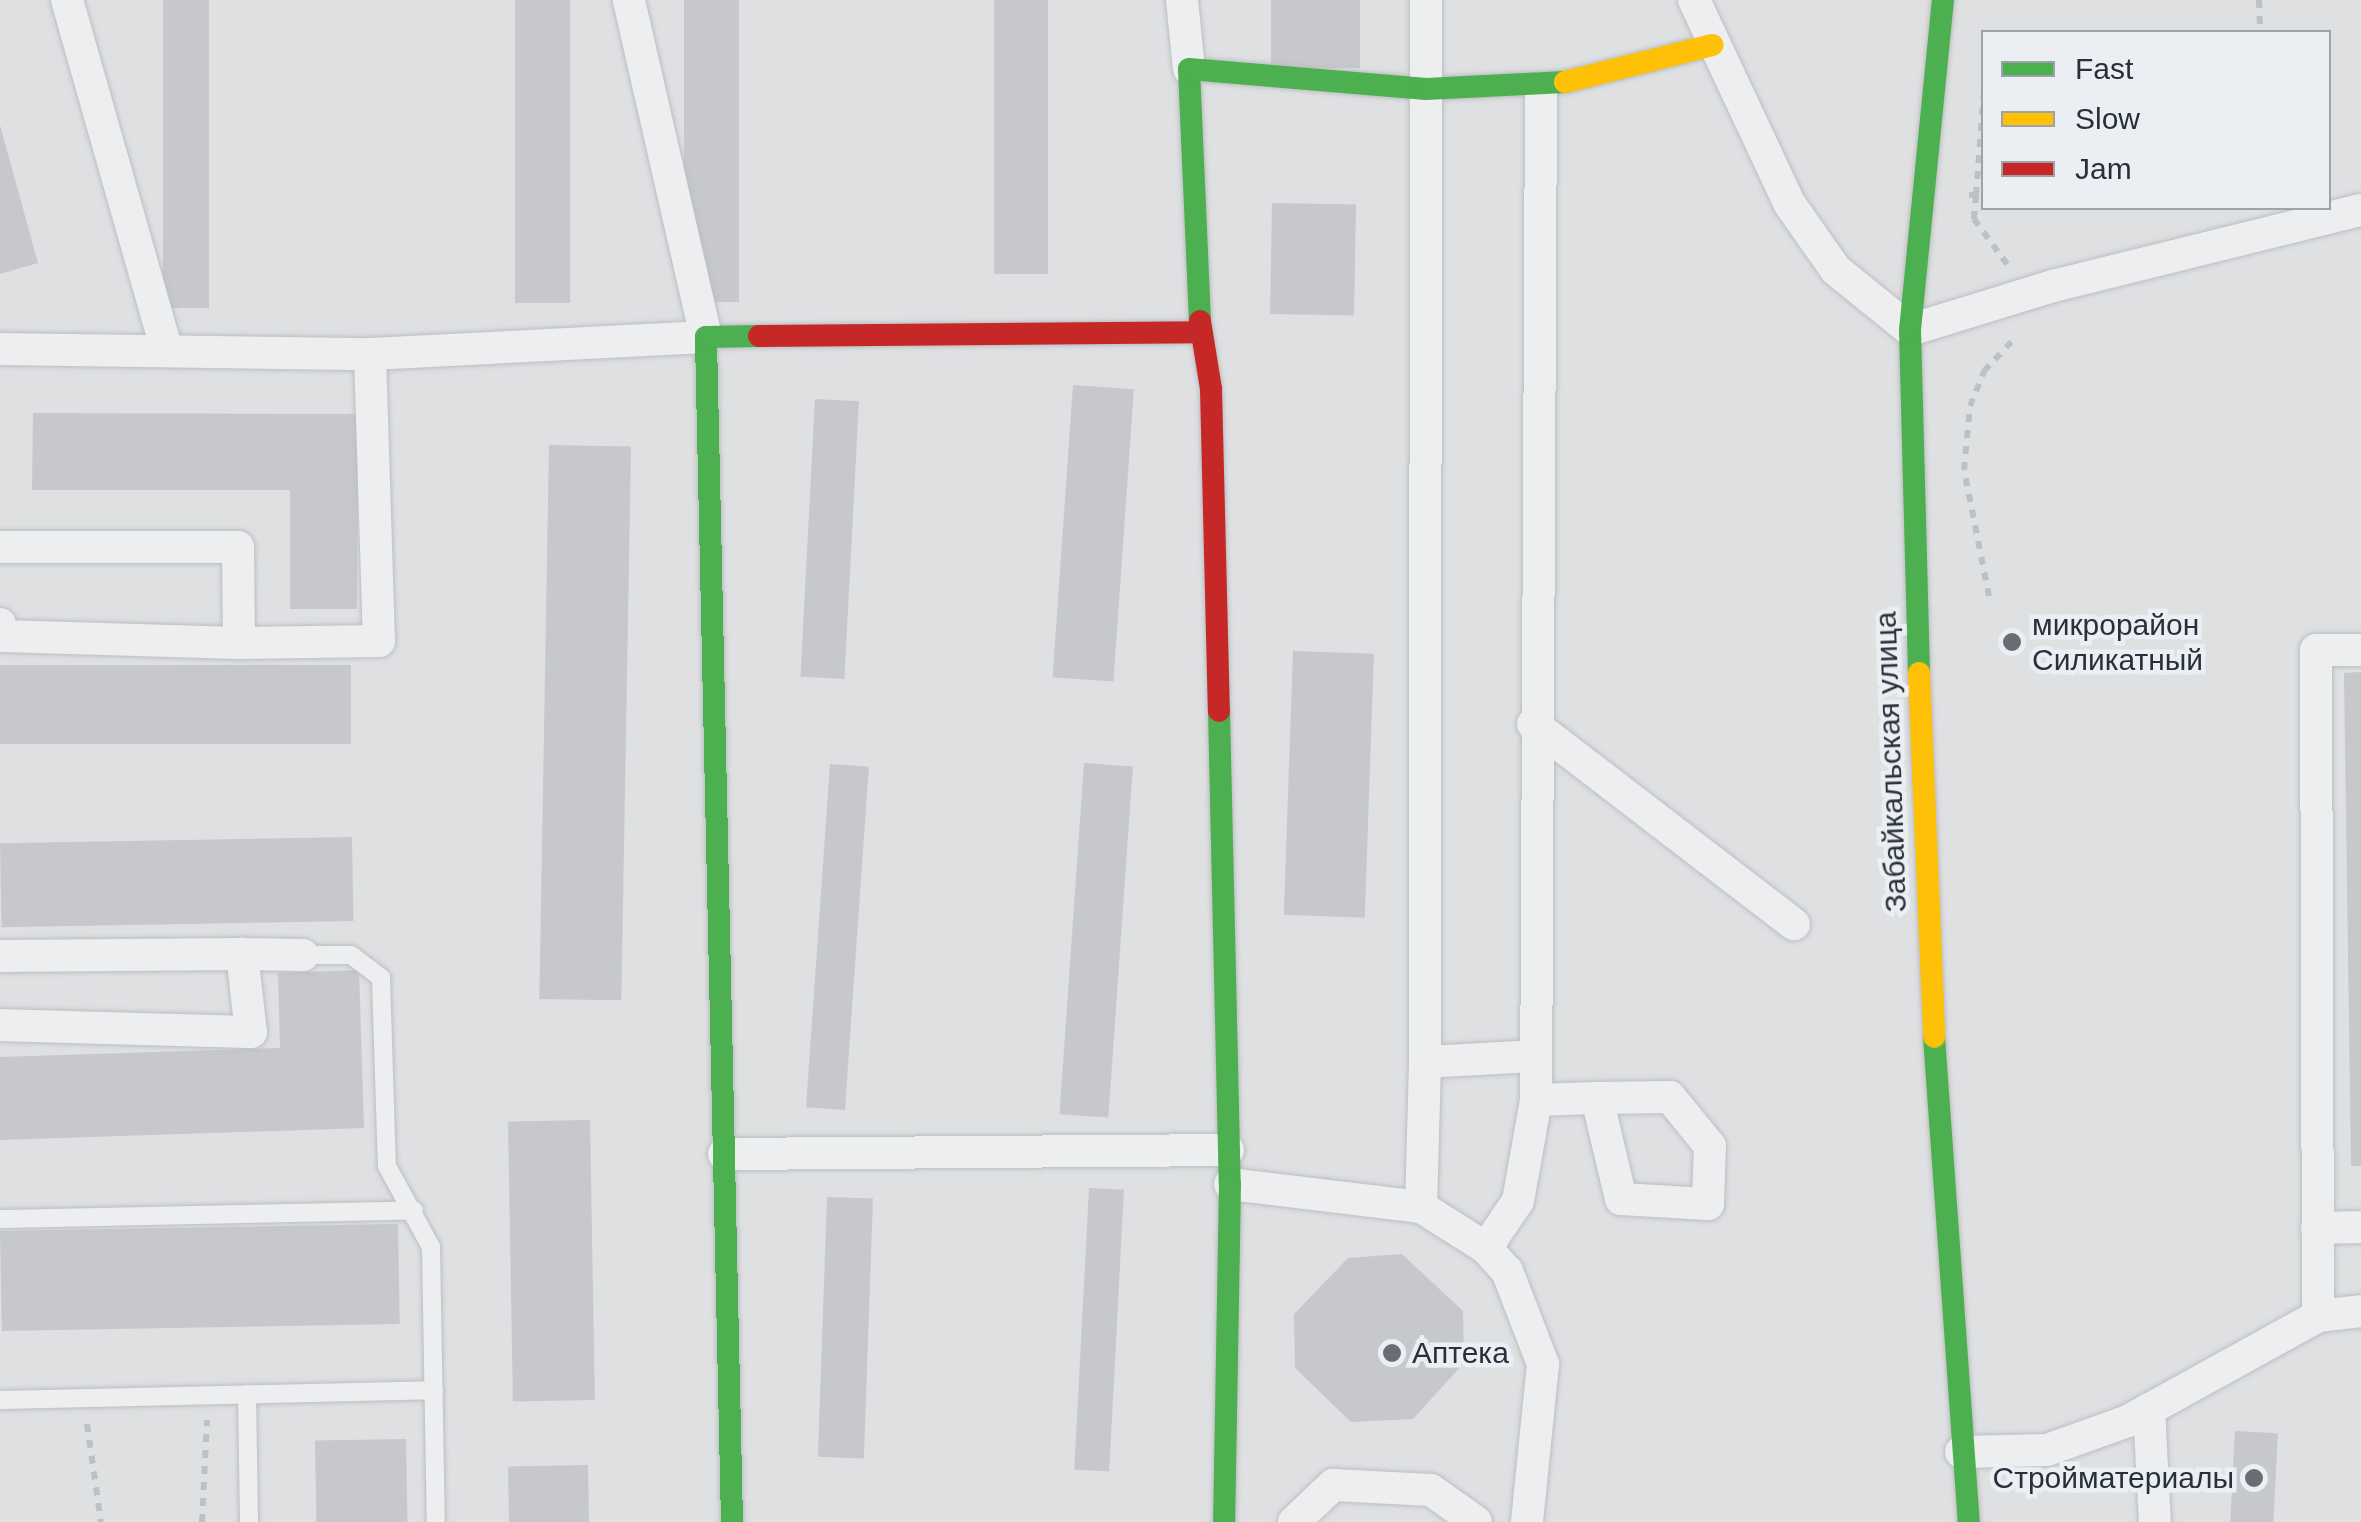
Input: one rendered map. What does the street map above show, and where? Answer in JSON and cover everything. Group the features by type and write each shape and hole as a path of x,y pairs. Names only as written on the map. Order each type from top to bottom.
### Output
{"street":[{"path":"67,0 166,347"},
{"path":"629,0 706,337 732,1522"},
{"path":"1182,0 1201,332 1212,389 1230,1184 1224,1522"},
{"path":"1421,1207 1426,0"},
{"path":"1694,0 1789,203 1836,270 1910,330 2054,286 2361,210"},
{"name":"Забайкальская улица","path":"1943,0 1910,330 1925,909 1969,1522"},
{"path":"1189,70 1426,89 1541,88 1712,45"},
{"path":"1486,1248 1518,1201 1536,1100 1533,724 1541,88"},
{"path":"0,348 166,347 370,354 706,337 1201,332"},
{"path":"1,632 240,643 379,641 370,354"},
{"path":"0,547 238,547 240,643"},
{"path":"2318,1316 2316,650 2361,650"},
{"path":"1533,724 1794,924"},
{"path":"0,1025 252,1032 242,954"},
{"path":"0,956 303,955"},
{"path":"1424,1062 1536,1056"},
{"path":"1536,1100 1598,1098"},
{"path":"724,1154 1228,1150"},
{"path":"1230,1184 1421,1207 1486,1248 1506,1271 1543,1364 1528,1522"},
{"path":"2317,1228 2361,1227"},
{"path":"1961,1452 2047,1450 2148,1409 2318,1316 2361,1310"},
{"path":"2148,1409 2155,1522"},
{"path":"1294,1522 1334,1485 1431,1490 1476,1522"}],"lane":[{"path":"303,955 362,958 381,978 385,1155 430,1247 436,1522"},
{"path":"0,1219 414,1210"},
{"path":"0,1400 434,1390"},
{"path":"247,1394 250,1522"}],"path":[{"path":"2260,0 2260,30"},
{"path":"1976,195 1981,130"},
{"path":"202,1522 206,1396"},
{"path":"83,1398 101,1522"}],"building":[{"path":"163,0 209,0 209,308 163,308"},
{"path":"515,0 570,0 570,303 515,303"},
{"path":"684,0 739,0 739,302 684,302"},
{"path":"994,0 1048,0 1048,274 994,274"},
{"path":"1271,0 1360,0 1360,68 1271,68"},
{"path":"0,125 38,263 0,274"},
{"path":"1272,203 1356,204 1354,315 1270,314"},
{"path":"1073,385 1134,389 1113,682 1053,677"},
{"path":"815,399 859,401 844,679 800,677"},
{"path":"33,413 358,414 357,609 290,609 290,490 32,490"},
{"path":"549,445 631,446 621,1000 539,999"},
{"path":"1293,651 1374,654 1365,918 1284,915"},
{"path":"0,665 351,665 351,744 0,744"},
{"path":"2361,672 2361,1166 2351,1166 2344,673"},
{"path":"1084,763 1133,766 1108,1118 1059,1114"},
{"path":"830,764 869,767 845,1110 806,1107"},
{"path":"352,837 353,921 2,927 0,843"},
{"path":"359,970 364,1128 0,1140 0,1057 280,1048 278,973"},
{"path":"590,1120 595,1400 513,1401 508,1121"},
{"path":"1089,1188 1124,1190 1109,1471 1074,1470"},
{"path":"827,1197 873,1199 864,1458 818,1457"},
{"path":"398,1224 400,1324 2,1331 0,1231"},
{"path":"1402,1254 1463,1311 1464,1363 1413,1419 1351,1422 1295,1368 1294,1314 1348,1258"},
{"name":"Стройматериалы","path":"2235,1431 2278,1433 2273,1522 2230,1522"},
{"path":"406,1439 407,1522 316,1522 315,1441"},
{"path":"588,1465 589,1522 509,1522 508,1466"}],"traffic: fast":[{"path":"1919,673 1910,330 1943,0"},
{"path":"1200,321 1189,69 1426,89 1565,82"},
{"path":"732,1522 706,337 759,336"},
{"path":"1219,711 1230,1184 1224,1522"},
{"path":"1934,1037 1969,1522"}],"traffic: slow":[{"path":"1565,82 1712,45"},
{"path":"1919,673 1934,1037"}],"traffic: jam":[{"path":"1200,321 1211,389 1219,711"},
{"path":"759,336 1201,332"}],"place":[{"name":"микрорайон Силикатный","path":"2012,642"},
{"name":"Аптека","path":"1392,1353"},
{"name":"Стройматериалы","path":"2254,1478"}]}
